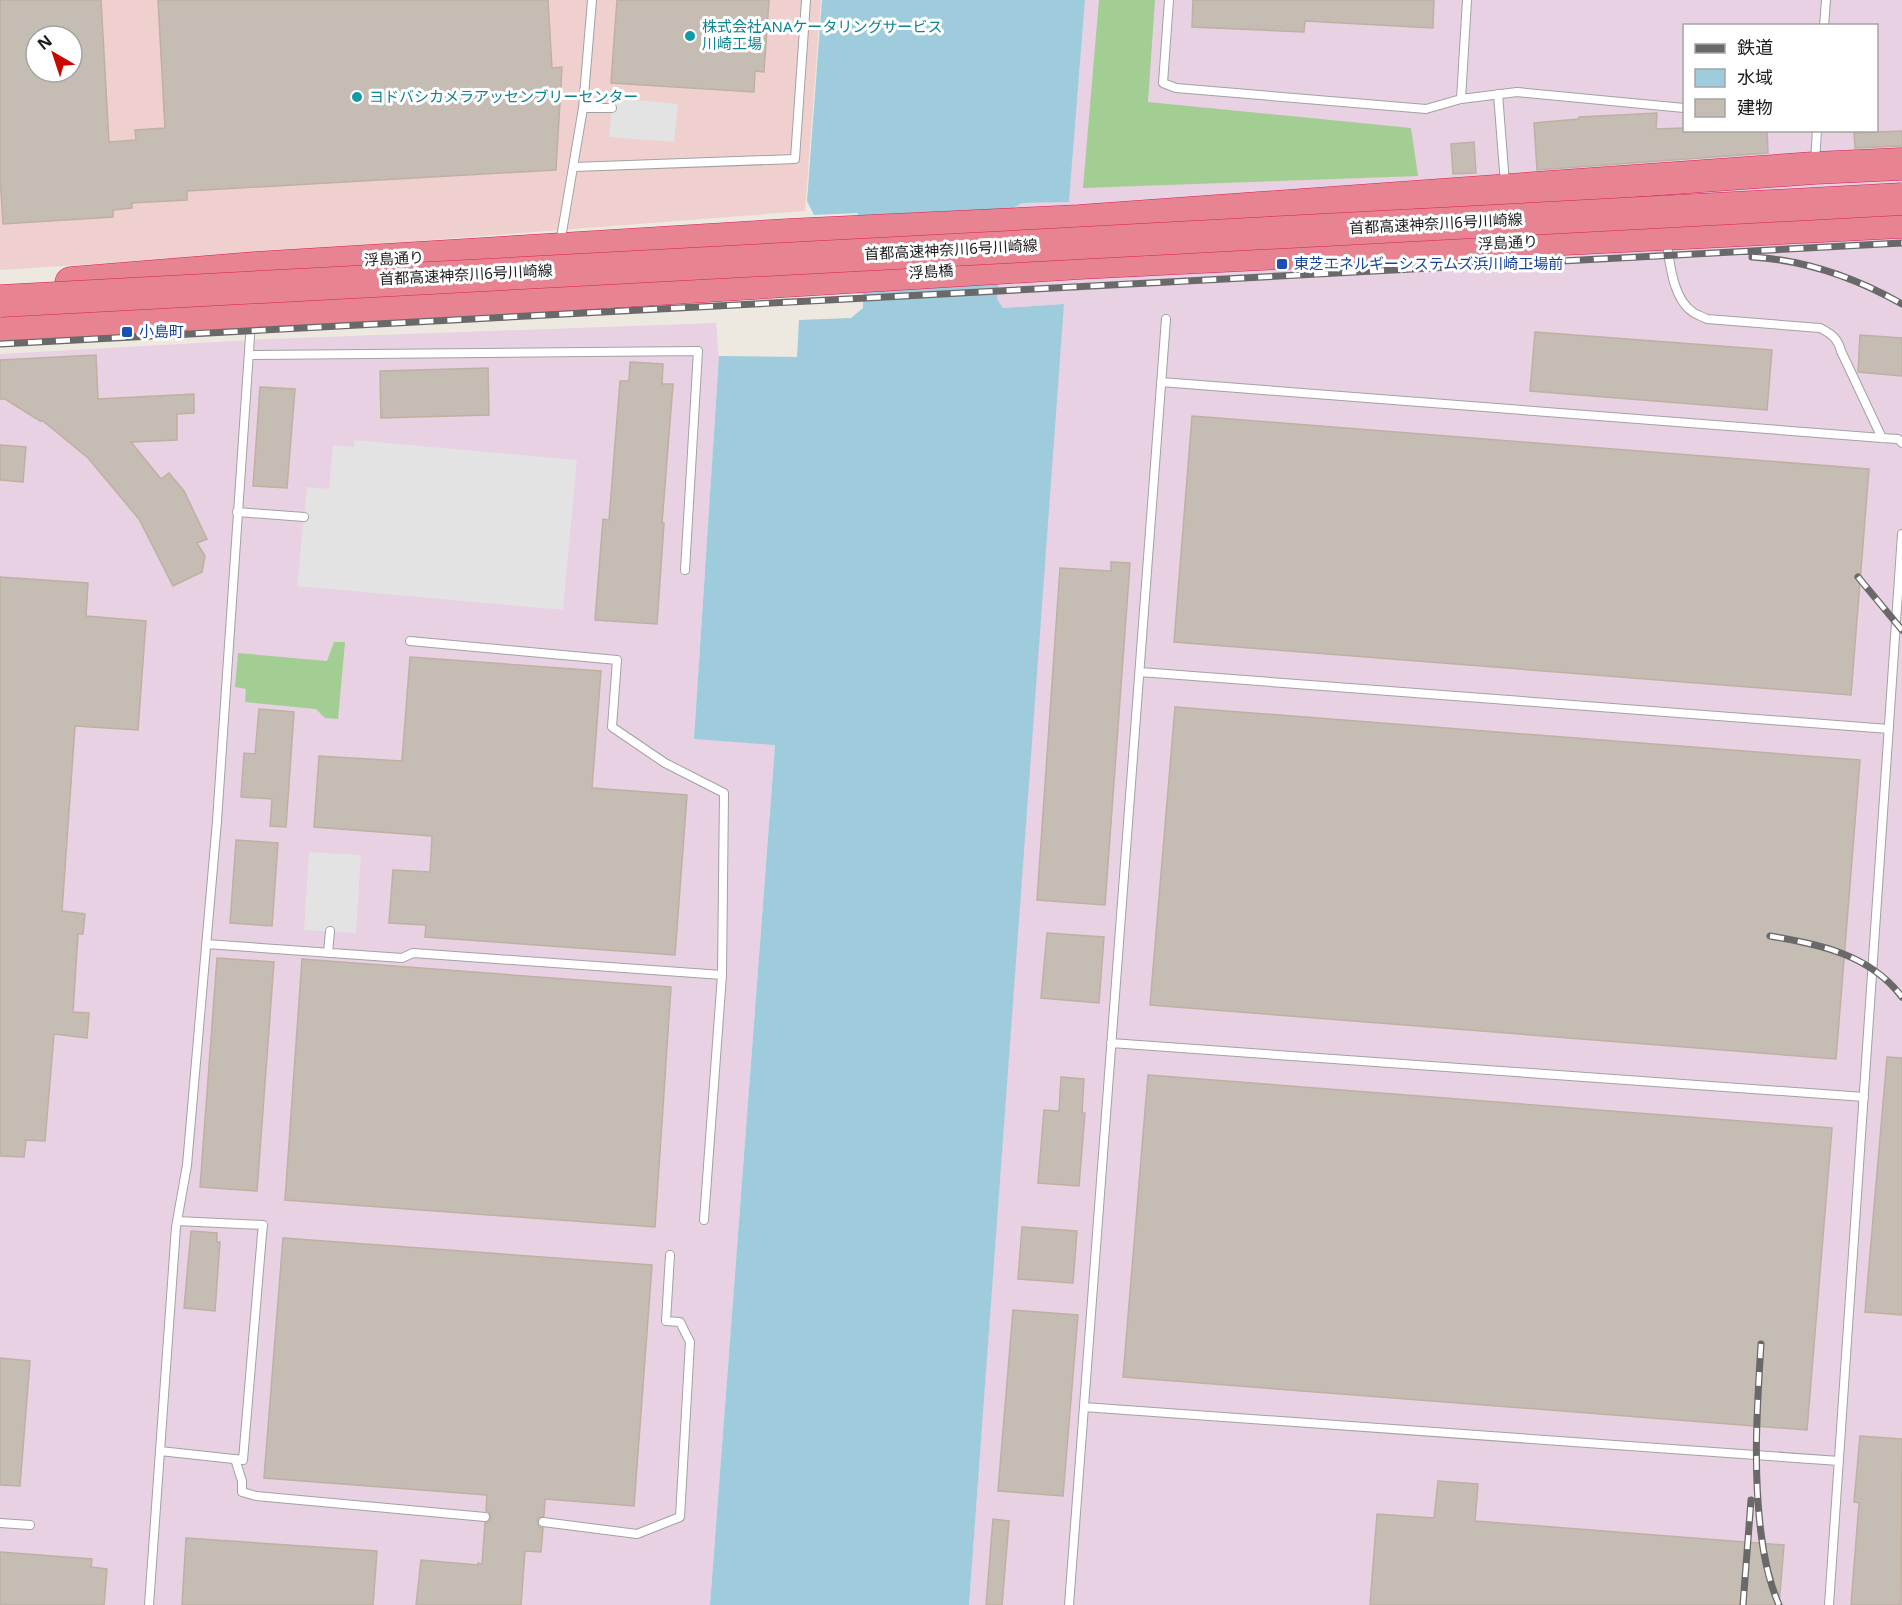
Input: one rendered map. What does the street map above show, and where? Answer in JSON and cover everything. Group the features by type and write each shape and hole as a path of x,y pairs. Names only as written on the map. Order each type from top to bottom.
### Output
{"highway":[{"path":"1506,201 1814,168 1902,164"},
{"name":"首都高速神奈川6号川崎線","path":"0,287 1902,185"},
{"name":"首都高速神奈川6号川崎線","path":"0,301 1902,199"},
{"name":"浮島通り","path":"0,330 253,297 560,249 788,235 1506,201"},
{"name":"浮島通り","path":"1077,263 1665,236 1902,222"},
{"name":"浮島橋","path":"784,281 1077,263"},
{"path":"0,322 85,317 501,273"},
{"name":"浮島通り","path":"0,287 253,297 563,296 784,281"}],"lane":[{"path":"563,296 560,249 583,108 592,0"},
{"path":"574,167 795,159 806,0"},
{"path":"1169,0 1163,83 1176,88 1426,109 1461,99 1517,92 1683,108"},
{"path":"1461,99 1467,0"},
{"path":"1824,24 1826,0"},
{"path":"1498,94 1509,243"},
{"path":"583,108 612,108"},
{"path":"1814,168 1817,132"},
{"path":"1665,236 1674,284 1692,312 1707,319 1820,328 1832,335 1839,342 1841,351 1882,438"},
{"path":"149,1605 177,1221 187,1165 217,821 253,297"},
{"path":"1069,1605 1166,319"},
{"path":"249,355 698,351 684,570"},
{"path":"1161,382 1898,439 1902,443"},
{"path":"237,512 304,517"},
{"path":"1829,1605 1902,534"},
{"path":"410,641 617,660 612,727 665,764 724,793 722,975 704,1220"},
{"path":"1140,672 1889,729"},
{"path":"328,953 330,931"},
{"path":"206,944 402,958 413,953 722,975"},
{"path":"1111,1043 1864,1097"},
{"path":"160,1451 243,1460 263,1225 177,1221"},
{"path":"543,1522 637,1534 680,1517 690,1342 680,1322 666,1321 670,1255"},
{"path":"1084,1407 1839,1461"},
{"path":"235,1459 242,1481 242,1492 256,1496 485,1517"},
{"path":"0,1523 30,1525"}],"shaded area":[{"path":"0,0 821,0 805,211 238,255 0,270"},
{"path":"1085,0 1902,0 1902,1605 969,1605 1063,304 1003,308 997,299 1004,213 1022,203 1069,202"},
{"path":"613,98 678,104 674,142 609,137"},
{"path":"716,323 719,356 694,739 775,744 710,1605 0,1605 0,354 269,339"},
{"path":"354,440 577,460 563,610 297,586 307,487 329,489 333,445 354,447"},
{"path":"309,852 361,855 356,933 304,930"}],"green space":[{"path":"1099,0 1155,0 1148,102 1411,128 1418,176 1083,188"},
{"path":"334,642 345,642 338,719 325,718 316,709 245,702 246,689 235,687 238,653 327,661"}],"water":[{"path":"822,0 1085,0 1069,202 1022,203 1004,213 997,299 1003,308 1064,304 969,1605 710,1605 775,745 694,739 719,356 797,357 799,320 851,318 863,308 865,223 857,213 814,215 807,201"}],"building":[{"name":"ヨドバシカメラアッセンブリーセンター","path":"0,0 101,0 109,142 136,140 135,130 165,128 158,0 548,0 552,68 562,67 556,170 187,191 187,200 132,203 132,208 113,210 113,217 3,224 0,176"},
{"name":"株式会社ANAケータリングサービス 川崎工場","path":"617,0 769,0 764,72 755,71 754,92 611,83"},
{"path":"1193,0 1434,0 1433,28 1305,21 1304,32 1192,27"},
{"path":"1657,113 1656,129 1683,128 1683,132 1767,132 1768,153 1537,170 1534,123 1579,119 1579,117"},
{"path":"1902,131 1902,146 1855,148 1854,133"},
{"path":"1474,142 1476,173 1453,174 1451,144"},
{"path":"1535,332 1772,350 1767,410 1530,391"},
{"path":"1860,335 1902,338 1902,376 1858,372"},
{"path":"96,355 98,399 194,394 194,413 177,414 177,440 131,442 161,479 169,473 184,491 207,539 197,543 205,556 202,572 173,586 139,519 88,458 43,421 5,399 0,399 0,360"},
{"path":"630,362 663,364 662,384 673,384 657,624 595,620 603,519 609,520 620,381 629,381"},
{"path":"488,368 489,415 381,418 380,371"},
{"path":"260,387 295,389 287,488 253,486"},
{"path":"1192,416 1869,469 1851,695 1174,642"},
{"path":"0,445 26,447 23,482 0,480"},
{"path":"1111,562 1130,563 1105,905 1037,900 1060,568 1111,571"},
{"path":"0,577 88,583 86,616 146,621 138,730 75,726 62,911 85,914 83,934 78,934 73,1012 89,1013 87,1038 54,1034 45,1141 26,1140 24,1157 0,1156"},
{"path":"410,657 601,671 592,788 687,795 675,955 425,937 426,925 389,923 393,870 430,872 432,836 314,827 319,756 402,761"},
{"path":"1175,707 1860,760 1836,1059 1150,1005"},
{"path":"259,709 294,712 286,827 270,826 272,799 241,797 244,753 255,754"},
{"path":"236,840 278,843 272,926 230,923"},
{"path":"1047,933 1104,937 1099,1003 1041,998"},
{"path":"217,958 274,962 257,1191 200,1187"},
{"path":"302,959 671,987 655,1227 285,1200"},
{"path":"1887,1057 1902,1058 1902,1315 1865,1312"},
{"path":"1148,1075 1832,1128 1807,1430 1123,1377"},
{"path":"1061,1077 1084,1079 1082,1113 1085,1113 1079,1186 1038,1183 1044,1110 1059,1111"},
{"path":"1022,1227 1077,1231 1073,1283 1018,1279"},
{"path":"191,1231 217,1233 217,1242 220,1242 215,1311 184,1308"},
{"path":"283,1238 652,1265 634,1506 545,1499 544,1516 538,1518 537,1522 539,1527 543,1528 541,1552 525,1551 521,1605 416,1605 421,1560 482,1564 485,1523 490,1521 491,1517 486,1511 487,1495 264,1478"},
{"path":"1013,1310 1078,1315 1063,1496 998,1491"},
{"path":"0,1358 30,1361 20,1486 0,1485"},
{"path":"1860,1436 1902,1439 1901,1605 1851,1605 1859,1503 1854,1502"},
{"path":"1438,1481 1478,1484 1475,1521 1784,1545 1779,1605 1370,1605 1377,1514 1434,1518"},
{"path":"993,1519 1009,1521 1002,1605 986,1605"},
{"path":"186,1538 377,1551 373,1605 182,1605"},
{"path":"0,1552 92,1559 91,1567 107,1569 104,1605 0,1605"}],"railway":[{"path":"0,344 1902,243"},
{"path":"1752,257 1811,266 1849,278 1902,304"},
{"path":"1858,577 1902,630"},
{"path":"1770,936 1808,943 1859,961 1889,982 1902,997"},
{"path":"1761,1344 1756,1438 1757,1485 1765,1561 1779,1605"},
{"path":"1743,1605 1751,1500"}],"place":[{"name":"株式会社ANAケータリングサービス 川崎工場","path":"690,36"},
{"name":"ヨドバシカメラアッセンブリーセンター","path":"357,97"},
{"name":"東芝エネルギーシステムズ浜川崎工場前","path":"1282,264"},
{"name":"小島町","path":"127,332"}]}
